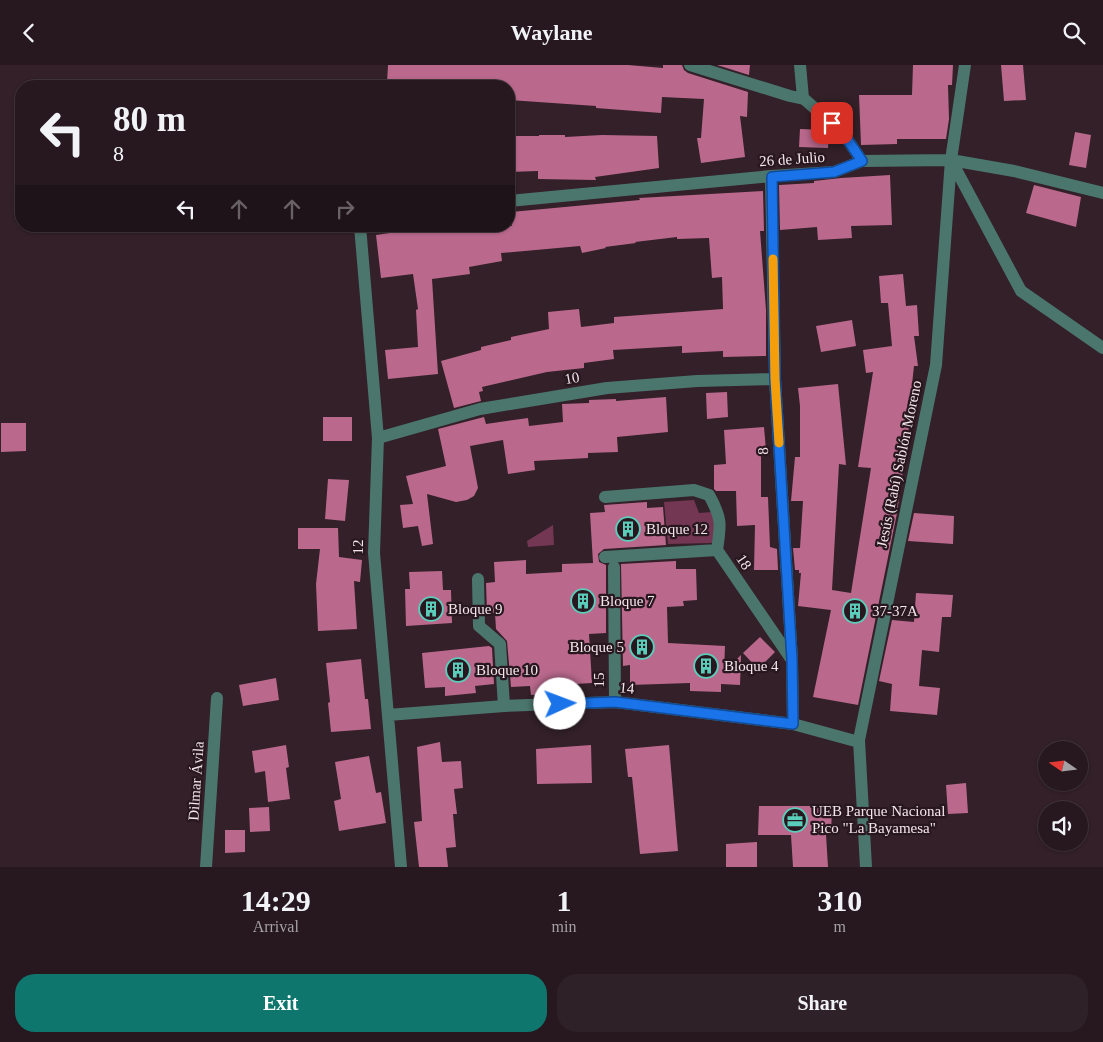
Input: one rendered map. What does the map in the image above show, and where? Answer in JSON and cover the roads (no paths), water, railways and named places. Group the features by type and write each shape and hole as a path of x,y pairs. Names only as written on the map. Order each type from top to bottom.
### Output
{"street":[{"path":"690,65 804,99"},
{"path":"800,65 802,98 843,133 862,161"},
{"name":"Jesús (Rabí) Sablón Moreno","path":"866,867 859,742 936,365 951,160 965,65"},
{"path":"951,160 1021,291 1103,348"},
{"name":"26 de Julio","path":"515,200 834,172 862,161 951,160 1014,171 1103,193"},
{"name":"8","path":"772,177 775,379 792,660 793,724"},
{"name":"12","path":"361,232 378,437 374,553 401,867"},
{"name":"10","path":"378,437 480,409 607,388 697,381 775,379"},
{"path":"605,497 694,490 709,495 717,509 721,525 717,550"},
{"name":"18","path":"604,557 717,550 792,660"},
{"name":"15","path":"614,567 615,702"},
{"path":"478,579 479,626 500,644 504,706"},
{"name":"Dilmar Ávila","path":"206,867 217,698"},
{"name":"14","path":"388,715 504,706 615,702 793,724 859,742"}],"place":[{"name":"Bloque 12","path":"628,529"},
{"name":"Bloque 7","path":"583,601"},
{"name":"Bloque 9","path":"431,609"},
{"name":"37-37A","path":"855,611"},
{"name":"Bloque 5","path":"642,647"},
{"name":"Bloque 4","path":"706,666"},
{"name":"Bloque 10","path":"458,670"},
{"name":"UEB Parque Nacional Pico \"La Bayamesa\"","path":"795,820"}]}
